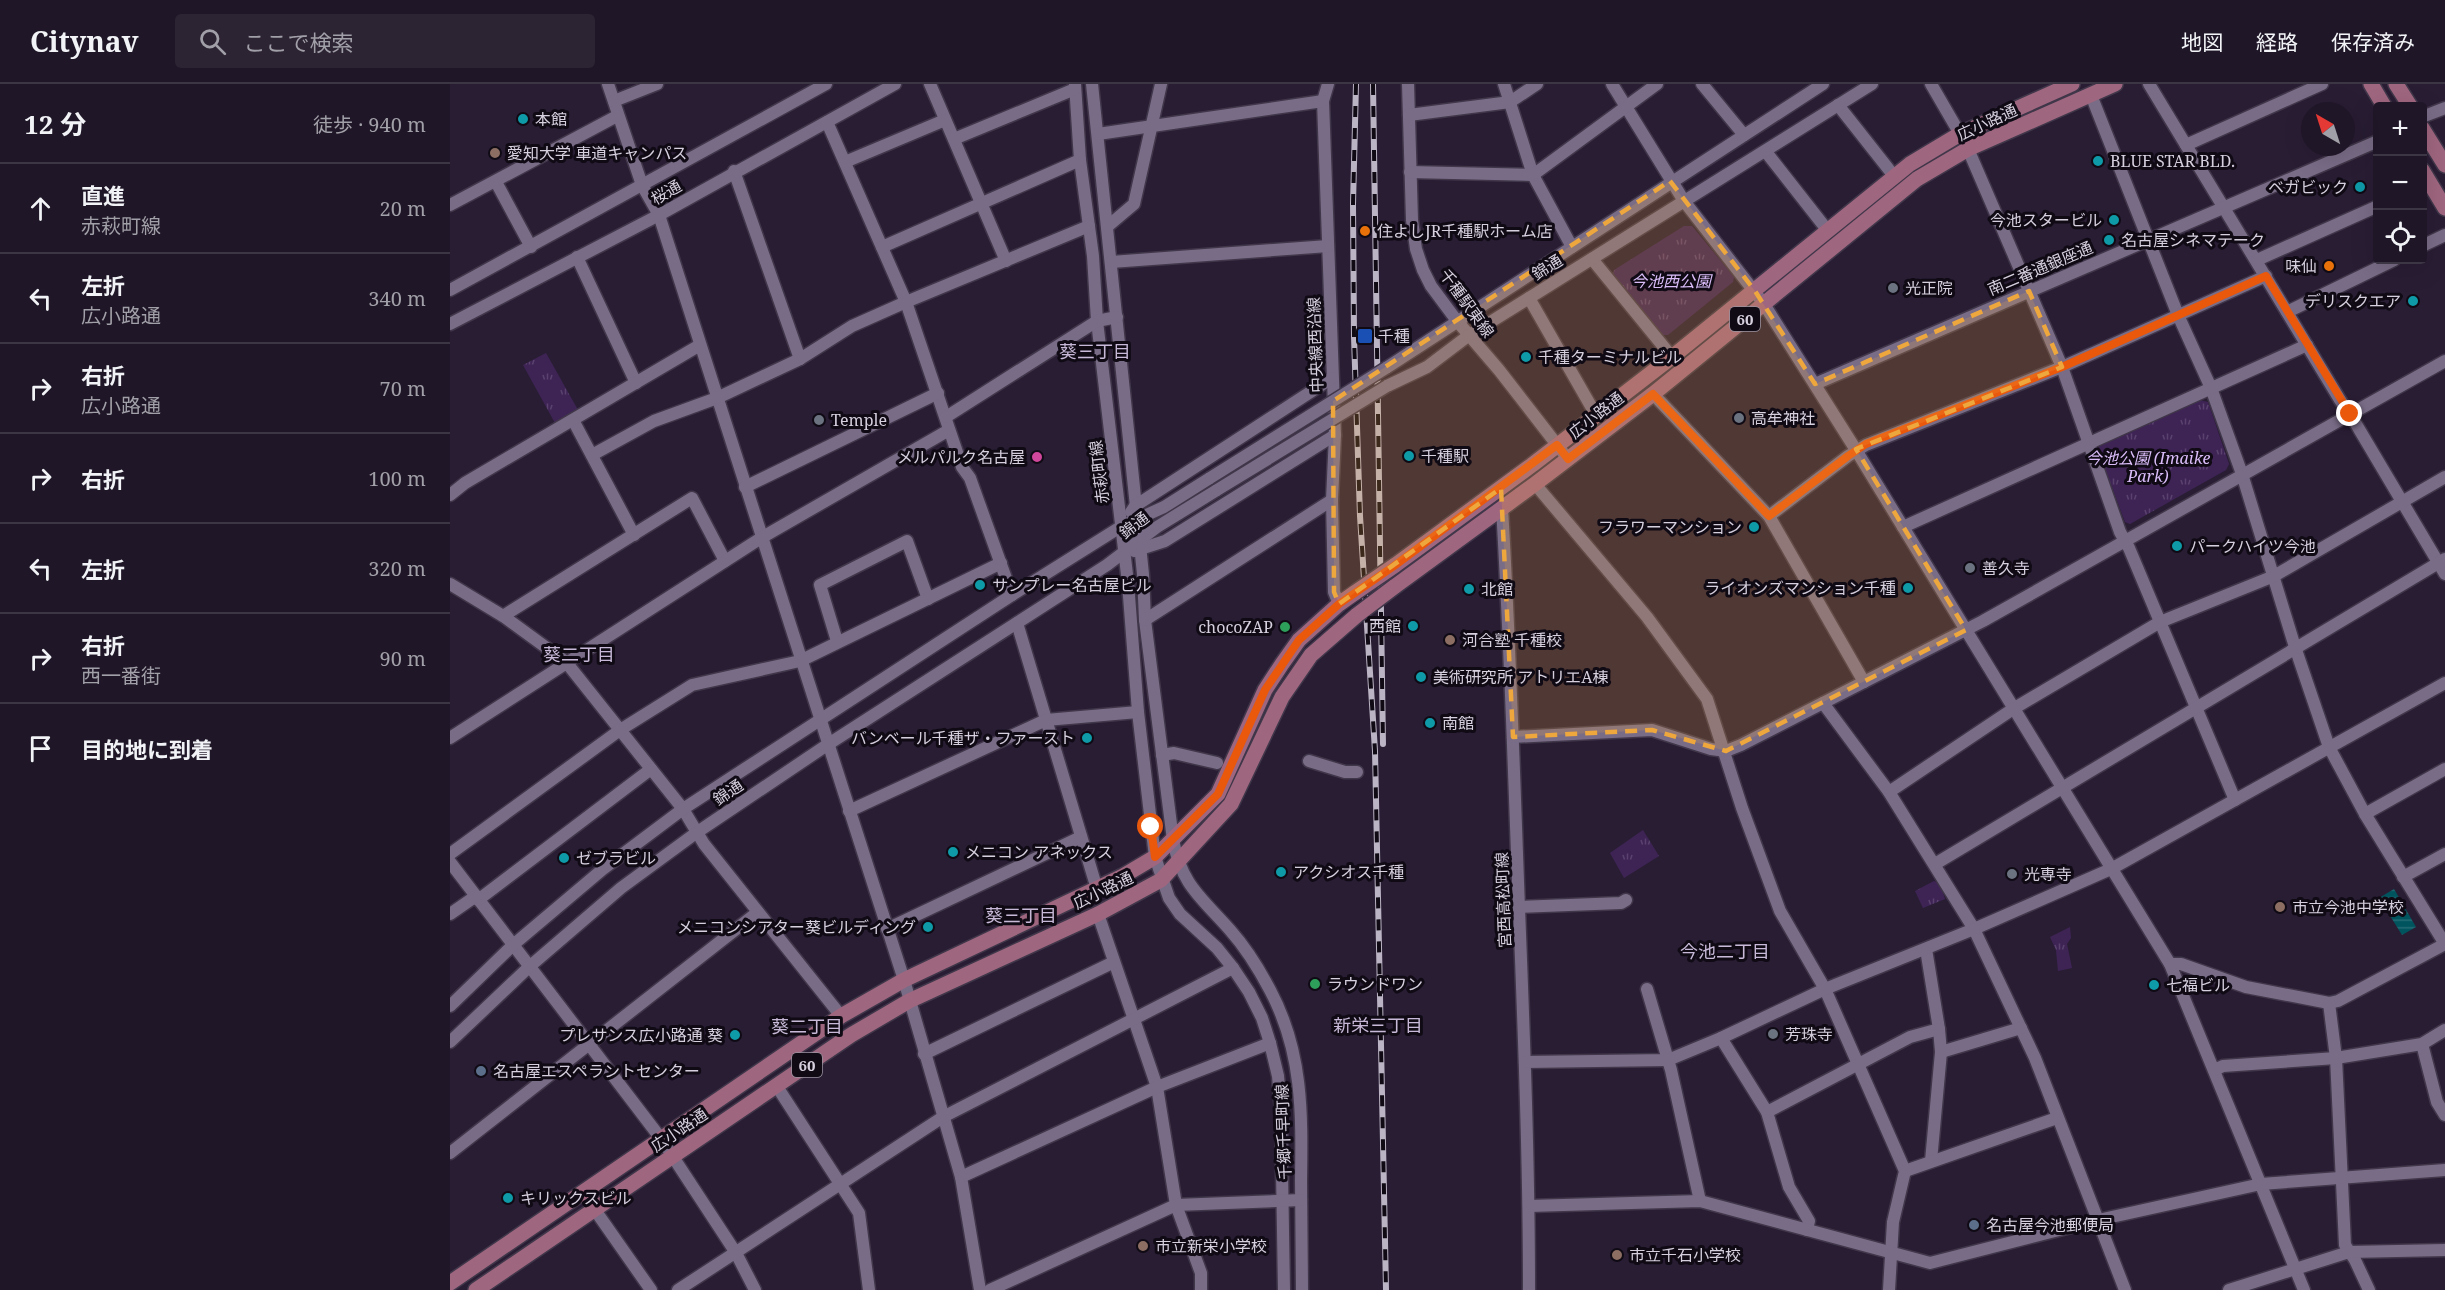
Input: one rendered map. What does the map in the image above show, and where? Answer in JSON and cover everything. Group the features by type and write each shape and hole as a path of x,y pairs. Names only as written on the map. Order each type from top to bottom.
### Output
{"main road":[{"name":"広小路通","path":"450,1283 841,1016 904,980 1097,889 1155,857 1218,794 1265,690 1299,640 1339,604 1394,566 1672,357 1894,176 1960,134 2072,84"},
{"name":"広小路通","path":"483,1288 851,1035 909,1001 1098,914 1161,880 1231,804 1282,697 1311,655 1357,615 1653,394 1917,179 1968,149 2115,84"},
{"path":"2371,84 2382,102"},
{"path":"2396,84 2407,102"},
{"path":"2427,136 2445,165"},
{"path":"2427,183 2445,208"}],"street":[{"path":"608,84 642,185 659,214 800,661 821,718 827,745 904,980 961,1177 980,1290"},
{"path":"614,101 657,84"},
{"name":"桜通","path":"450,290 826,84"},
{"name":"桜通","path":"450,324 659,214 895,84"},
{"path":"930,84 1006,261"},
{"name":"赤萩町線","path":"1092,84 1140,546 1145,620 1173,840"},
{"path":"1108,226 1134,204 1161,84"},
{"name":"中央線西沿線","path":"1328,84 1323,101 1335,435 1332,500 1334,592 1339,604"},
{"name":"千種駅東線","path":"1408,84 1410,172 1416,249 1431,286 1468,336 1499,370 1568,459"},
{"path":"1504,84 1533,175 1572,247"},
{"path":"1409,115 1510,102 1537,84"},
{"path":"1612,84 1670,181 1755,291 1815,384 2170,964 2304,1290"},
{"path":"1410,172 1533,175 1657,84"},
{"path":"1702,84 1744,135"},
{"name":"錦通","path":"450,1006 513,945 603,869 683,809 1012,595 1122,526 1164,507 1386,368 1670,181 1823,84"},
{"name":"錦通","path":"450,1042 529,967 621,888 696,833 827,745 1125,552 1140,546 1157,527 1387,386 1427,367 1468,336 1872,84"},
{"path":"1931,84 1960,134"},
{"path":"1935,864 2062,790 2295,647 2443,565 2149,84"},
{"path":"2186,145 2322,84"},
{"path":"954,139 1075,86"},
{"name":"赤萩町線","path":"1075,86 1080,160 1125,552 1138,712 1155,857 1161,880"},
{"path":"2091,95 2178,315 2211,388 2242,474 2295,647 2329,747 2365,814 2445,944 2338,1001 2329,1003 2246,987 2181,964 2170,964"},
{"path":"1098,134 1323,101"},
{"path":"1838,105 1894,176"},
{"path":"2427,115 2445,108"},
{"path":"450,205 617,116"},
{"path":"844,162 945,120"},
{"path":"827,122 906,302 962,467 970,478 1012,595"},
{"name":"南二番通銀座通","path":"1815,384 2373,143"},
{"path":"1968,149 2062,367 2120,532 2235,800"},
{"path":"1766,152 1828,231"},
{"path":"882,247 1080,160"},
{"path":"734,171 800,359"},
{"path":"496,182 531,247"},
{"path":"2257,260 2373,208"},
{"path":"592,455 654,421 717,398 800,359 852,327 906,302 1089,226"},
{"path":"2427,244 2445,235"},
{"path":"1111,262 1328,246"},
{"path":"577,257 636,383"},
{"path":"1592,259 1672,357"},
{"path":"2287,312 2386,264"},
{"path":"1769,516 1856,450 2062,367 2266,276"},
{"path":"1529,298 1596,415"},
{"path":"450,738 761,538 948,424 1098,321 1117,317"},
{"path":"450,495 465,483 700,345"},
{"path":"1903,527 2307,345"},
{"path":"1513,737 1652,730 1711,749 1726,751 1966,630 2445,361"},
{"path":"1122,526 1135,506 1332,378"},
{"path":"745,487 938,393"},
{"path":"1653,394 1769,516 1864,682"},
{"path":"573,420 634,535"},
{"path":"1140,546 1170,538 1335,435"},
{"path":"1889,792 2013,709 2160,622 2274,576 2445,477"},
{"path":"1535,484 1647,617 1707,699 1776,903 1825,989 1905,1172 1893,1222 1893,1255 1889,1290"},
{"path":"503,616 692,498 725,561"},
{"path":"1145,620 1332,500"},
{"name":"宮西高松町線","path":"1502,508 1525,1062 1529,1290"},
{"path":"837,641 820,585 907,541 928,599"},
{"path":"450,854 620,730 692,685 800,661 1001,563"},
{"path":"450,584 503,616 566,662 683,809 696,833 841,1016"},
{"path":"1017,623 1097,889"},
{"path":"1525,1062 1668,1060 1825,989 1974,929 2111,869 2445,683"},
{"path":"1823,703 1889,792 1974,929 2036,1058 2057,1118 2125,1290"},
{"path":"849,811 1046,720 1138,712"},
{"path":"1162,755 1174,753 1217,764"},
{"path":"1309,761 1345,772 1357,772"},
{"path":"450,914 477,898 651,769"},
{"path":"2365,814 2445,770"},
{"path":"887,929 1081,837"},
{"name":"千郷千早町線","path":"1173,840 1178,864 1199,898 1248,952 1271,991 1286,1026 1295,1058 1302,1101 1302,1290"},
{"path":"2403,877 2445,854"},
{"path":"450,862 662,1140 736,1253 755,1290"},
{"name":"千郷千早町線","path":"1161,880 1180,914 1217,948 1233,968 1258,1011 1269,1043 1278,1076 1281,1111 1284,1290"},
{"path":"1519,907 1621,903 1626,900"},
{"path":"450,1153 758,912"},
{"path":"1098,914 1157,1087 1176,1205 1201,1273 1201,1290"},
{"path":"1926,949 1941,1052 1931,1161"},
{"path":"924,1054 1114,962"},
{"path":"678,1290 943,1117 1233,968"},
{"path":"1647,989 1668,1060 1700,1201"},
{"path":"2329,1003 2336,1058 2345,1245 2369,1290"},
{"path":"1767,1112 1910,1037 1939,1029"},
{"path":"1941,1052 2021,1029"},
{"path":"2214,1070 2223,1066 2336,1058 2422,1044 2445,1030"},
{"path":"1721,1038 1767,1112 1789,1187 1809,1221 1807,1230"},
{"path":"961,1177 1157,1087 1269,1043"},
{"path":"2422,1044 2437,1102 2445,1115"},
{"path":"776,1085 860,1213 869,1290"},
{"path":"1905,1172 2057,1118"},
{"path":"1529,1206 1700,1201 1893,1255 1930,1263 2098,1220 2261,1184 2445,1170"},
{"path":"990,1290 1176,1205 1301,1200"},
{"path":"595,1210 651,1290"},
{"path":"2229,1290 2349,1252 2445,1250"}],"highlighted area":[{"path":"1670,181 1755,291 1815,384 2029,291 2062,367 1856,449 1966,630 1726,751 1652,730 1513,737 1501,488 1339,604 1334,592 1333,401"}],"green space":[{"name":"今池西公園","path":"1684,226 1692,226 1734,277 1733,282 1668,335 1660,335 1613,276 1614,270"},
{"path":"546,353 578,410 555,423 523,365"},
{"name":"今池公園 (Imaike Park)","path":"2200,400 2208,402 2229,464 2226,470 2130,524 2125,522 2098,450 2100,445"},
{"path":"1643,830 1659,856 1624,878 1610,853"},
{"path":"1934,881 1940,884 1945,899 1923,908 1915,891"},
{"path":"2070,927 2071,938 2067,944 2072,968 2058,971 2056,950 2050,937"}],"shaded area":[{"path":"2394,889 2416,927 2402,935 2379,898"}],"railway":[{"path":"1356,84 1353,204 1354,337 1360,516 1375,751 1386,1290"},
{"path":"1373,84 1383,744"}],"place":[{"name":"本館","path":"523,119"},
{"name":"愛知大学 車道キャンパス","path":"495,153"},
{"name":"BLUE STAR BLD.","path":"2098,161"},
{"name":"ベガビック","path":"2360,187"},
{"name":"今池スタービル","path":"2114,220"},
{"name":"住よしJR千種駅ホーム店","path":"1365,231"},
{"name":"名古屋シネマテーク","path":"2109,240"},
{"name":"味仙","path":"2329,266"},
{"name":"光正院","path":"1893,288"},
{"name":"デリスクエア","path":"2413,301"},
{"name":"千種","path":"1365,336"},
{"name":"千種ターミナルビル","path":"1526,357"},
{"name":"高牟神社","path":"1739,418"},
{"name":"Temple","path":"819,420"},
{"name":"千種駅","path":"1409,456"},
{"name":"メルパルク名古屋","path":"1037,457"},
{"name":"フラワーマンション","path":"1754,527"},
{"name":"パークハイツ今池","path":"2177,546"},
{"name":"善久寺","path":"1970,568"},
{"name":"サンプレー名古屋ビル","path":"980,585"},
{"name":"ライオンズマンション千種","path":"1908,588"},
{"name":"北館","path":"1469,589"},
{"name":"西館","path":"1413,626"},
{"name":"chocoZAP","path":"1285,627"},
{"name":"河合塾 千種校","path":"1450,640"},
{"name":"美術研究所 アトリエA棟","path":"1421,677"},
{"name":"南館","path":"1430,723"},
{"name":"バンベール千種ザ・ファースト","path":"1087,738"},
{"name":"メニコン アネックス","path":"953,852"},
{"name":"ゼブラビル","path":"564,858"},
{"name":"アクシオス千種","path":"1281,872"},
{"name":"光専寺","path":"2012,874"},
{"name":"市立今池中学校","path":"2280,907"},
{"name":"メニコンシアター葵ビルディング","path":"928,927"},
{"name":"ラウンドワン","path":"1315,984"},
{"name":"七福ビル","path":"2154,985"},
{"name":"芳珠寺","path":"1773,1034"},
{"name":"プレサンス広小路通 葵","path":"735,1035"},
{"name":"名古屋エスペラントセンター","path":"481,1071"},
{"name":"キリックスビル","path":"508,1198"},
{"name":"名古屋今池郵便局","path":"1974,1225"},
{"name":"市立新栄小学校","path":"1143,1246"},
{"name":"市立千石小学校","path":"1617,1255"}],"district":[{"name":"葵三丁目","path":"1095,351"},
{"name":"葵二丁目","path":"579,654"},
{"name":"葵三丁目","path":"1021,915"},
{"name":"今池二丁目","path":"1725,951"},
{"name":"新栄三丁目","path":"1378,1025"},
{"name":"葵二丁目","path":"807,1026"}],"route":[{"path":"1151,827 1155,857 1218,794 1265,690 1299,640 1339,604 1557,445 1568,459 1653,394 1769,516 1866,444 2062,367 2266,276 2350,414"}]}
